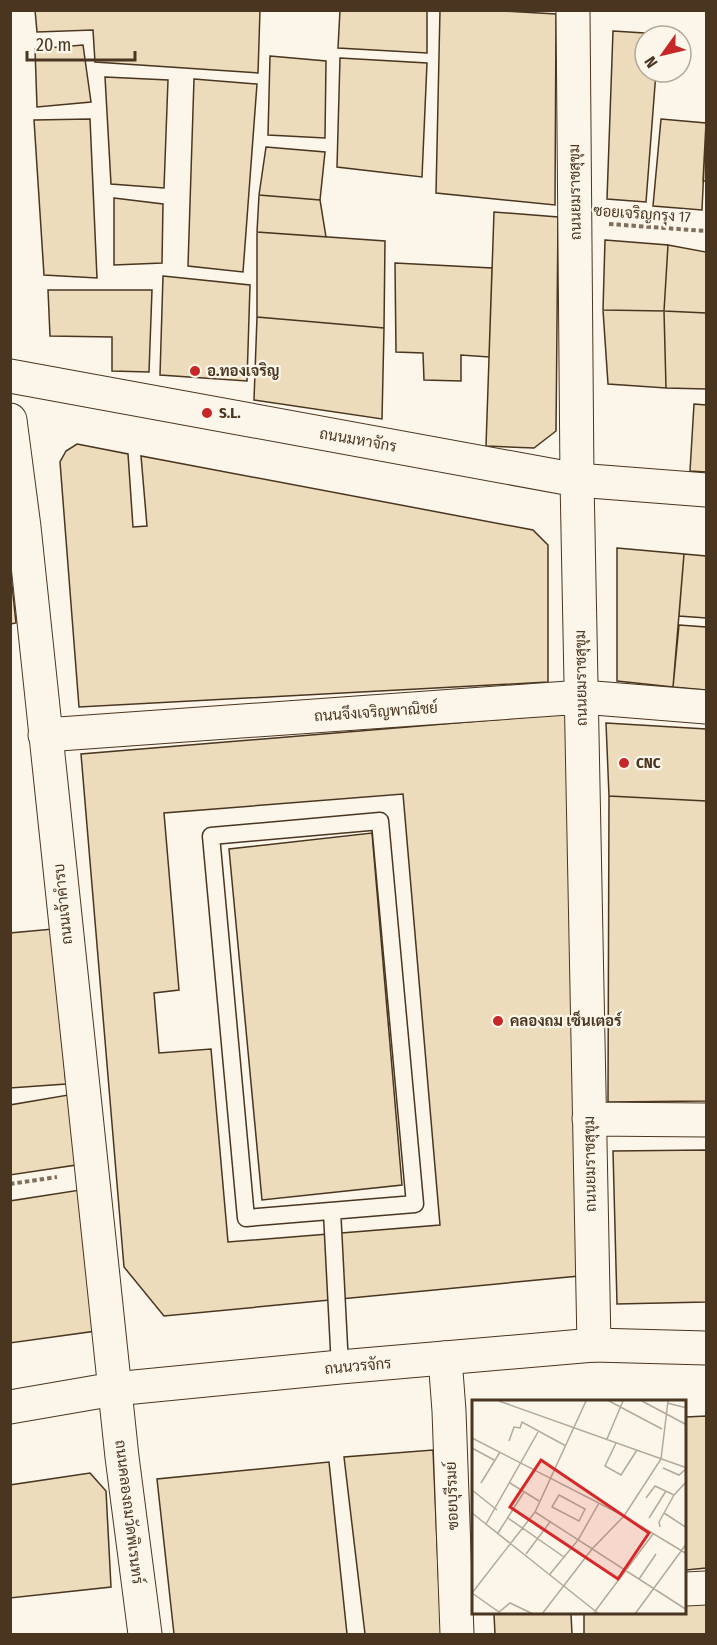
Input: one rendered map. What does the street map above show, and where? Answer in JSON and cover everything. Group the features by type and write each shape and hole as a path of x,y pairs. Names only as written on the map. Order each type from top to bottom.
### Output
{"street":[{"name":"ถนนยมราชสุขุม","path":"573,10 577,480 594,1345"},
{"name":"ถนนมหาจักร","path":"10,376 577,480 706,490"},
{"name":"ถนนเจ้าคำรบ","path":"10,420 24,527 114,1389"},
{"name":"ถนนจึงเจริญพาณิชย์","path":"45,735 582,697 706,707"},
{"path":"590,1119 706,1120"},
{"name":"ถนนวรจักร","path":"10,1407 114,1389 594,1345 706,1348"},
{"name":"ซอยบุรีรมย์","path":"445,1358 465,1599 457,1635"},
{"name":"ถนนคลองถมวัดพิเรนทร์","path":"114,1389 145,1635"},
{"path":"687,1589 706,1588"}],"lane":[{"path":"380,821 415,1203 332,1211 246,1218 211,836 380,821"},
{"path":"332,1211 340,1367"}],"path":[{"name":"ซอยเจริญกรุง 17","path":"575,222 706,231"},
{"path":"10,1184 91,1172"}],"building":[{"path":"35,10 260,10 258,73 95,62 93,30 37,32"},
{"path":"340,10 427,10 427,53 338,48"},
{"path":"440,10 556,14 555,205 436,193"},
{"path":"613,31 633,32 633,84 655,84 646,202 607,199"},
{"path":"83,45 91,102 37,107 35,49"},
{"path":"270,56 326,61 325,138 268,135"},
{"path":"340,58 427,63 422,177 337,167"},
{"path":"105,77 168,80 164,188 111,184"},
{"path":"194,79 257,84 243,272 188,266"},
{"path":"90,119 97,278 44,275 34,120"},
{"path":"661,119 706,123 702,210 653,206"},
{"path":"706,123 706,181 703,181"},
{"path":"266,147 325,152 320,200 259,195"},
{"path":"259,195 320,200 326,237 257,232"},
{"path":"114,198 163,204 162,263 114,265"},
{"path":"494,212 558,217 556,431 534,448 486,446"},
{"path":"257,232 385,241 384,328 257,317"},
{"path":"605,240 668,245 664,311 603,310"},
{"path":"668,245 706,252 706,313 664,311"},
{"path":"395,263 492,268 489,357 461,355 461,381 424,380 423,353 396,352"},
{"path":"163,276 250,285 247,381 160,375"},
{"path":"48,290 152,290 149,372 112,371 112,337 50,336"},
{"path":"603,310 664,311 666,388 608,384"},
{"path":"664,311 706,313 706,389 666,388"},
{"path":"257,317 384,328 382,419 254,400"},
{"path":"694,404 706,405 706,472 690,471"},
{"path":"77,444 128,454 133,527 147,526 141,456 533,530 548,545 548,682 79,707 60,462 66,451"},
{"path":"617,548 684,554 673,687 617,681"},
{"path":"684,554 706,556 706,618 679,616"},
{"path":"10,567 16,623 10,624"},
{"path":"679,625 706,627 706,690 673,687"},
{"name":"คลองถม เซ็นเตอร์","path":"566,714 579,1276 164,1316 124,1267 81,754","holes":["403,794 440,1225 228,1242 211,1049 159,1053 154,993 179,990 164,813"]},
{"path":"606,723 706,729 706,801 609,796"},
{"path":"609,796 706,801 706,1101 608,1102"},
{"path":"372,833 402,1185 262,1200 229,849"},
{"path":"53,929 66,1084 10,1088 10,933"},
{"path":"68,1095 76,1165 10,1175 10,1105"},
{"path":"706,1150 706,1302 617,1304 613,1151"},
{"path":"80,1190 96,1331 10,1343 10,1201"},
{"path":"706,1416 706,1568 687,1570 687,1417"},
{"path":"433,1450 441,1634 365,1634 344,1457"},
{"path":"329,1462 347,1634 174,1634 157,1479"},
{"path":"90,1473 106,1491 111,1587 10,1598 10,1485"},
{"path":"687,1604 706,1604 706,1634 584,1634 584,1615 687,1615"},
{"path":"494,1615 571,1615 572,1634 495,1634"}],"place":[{"name":"อ.ทองเจริญ","path":"195,371"},
{"name":"S.L.","path":"207,413"},
{"name":"CNC","path":"624,763"},
{"name":"คลองถม เซ็นเตอร์","path":"498,1021"}]}
